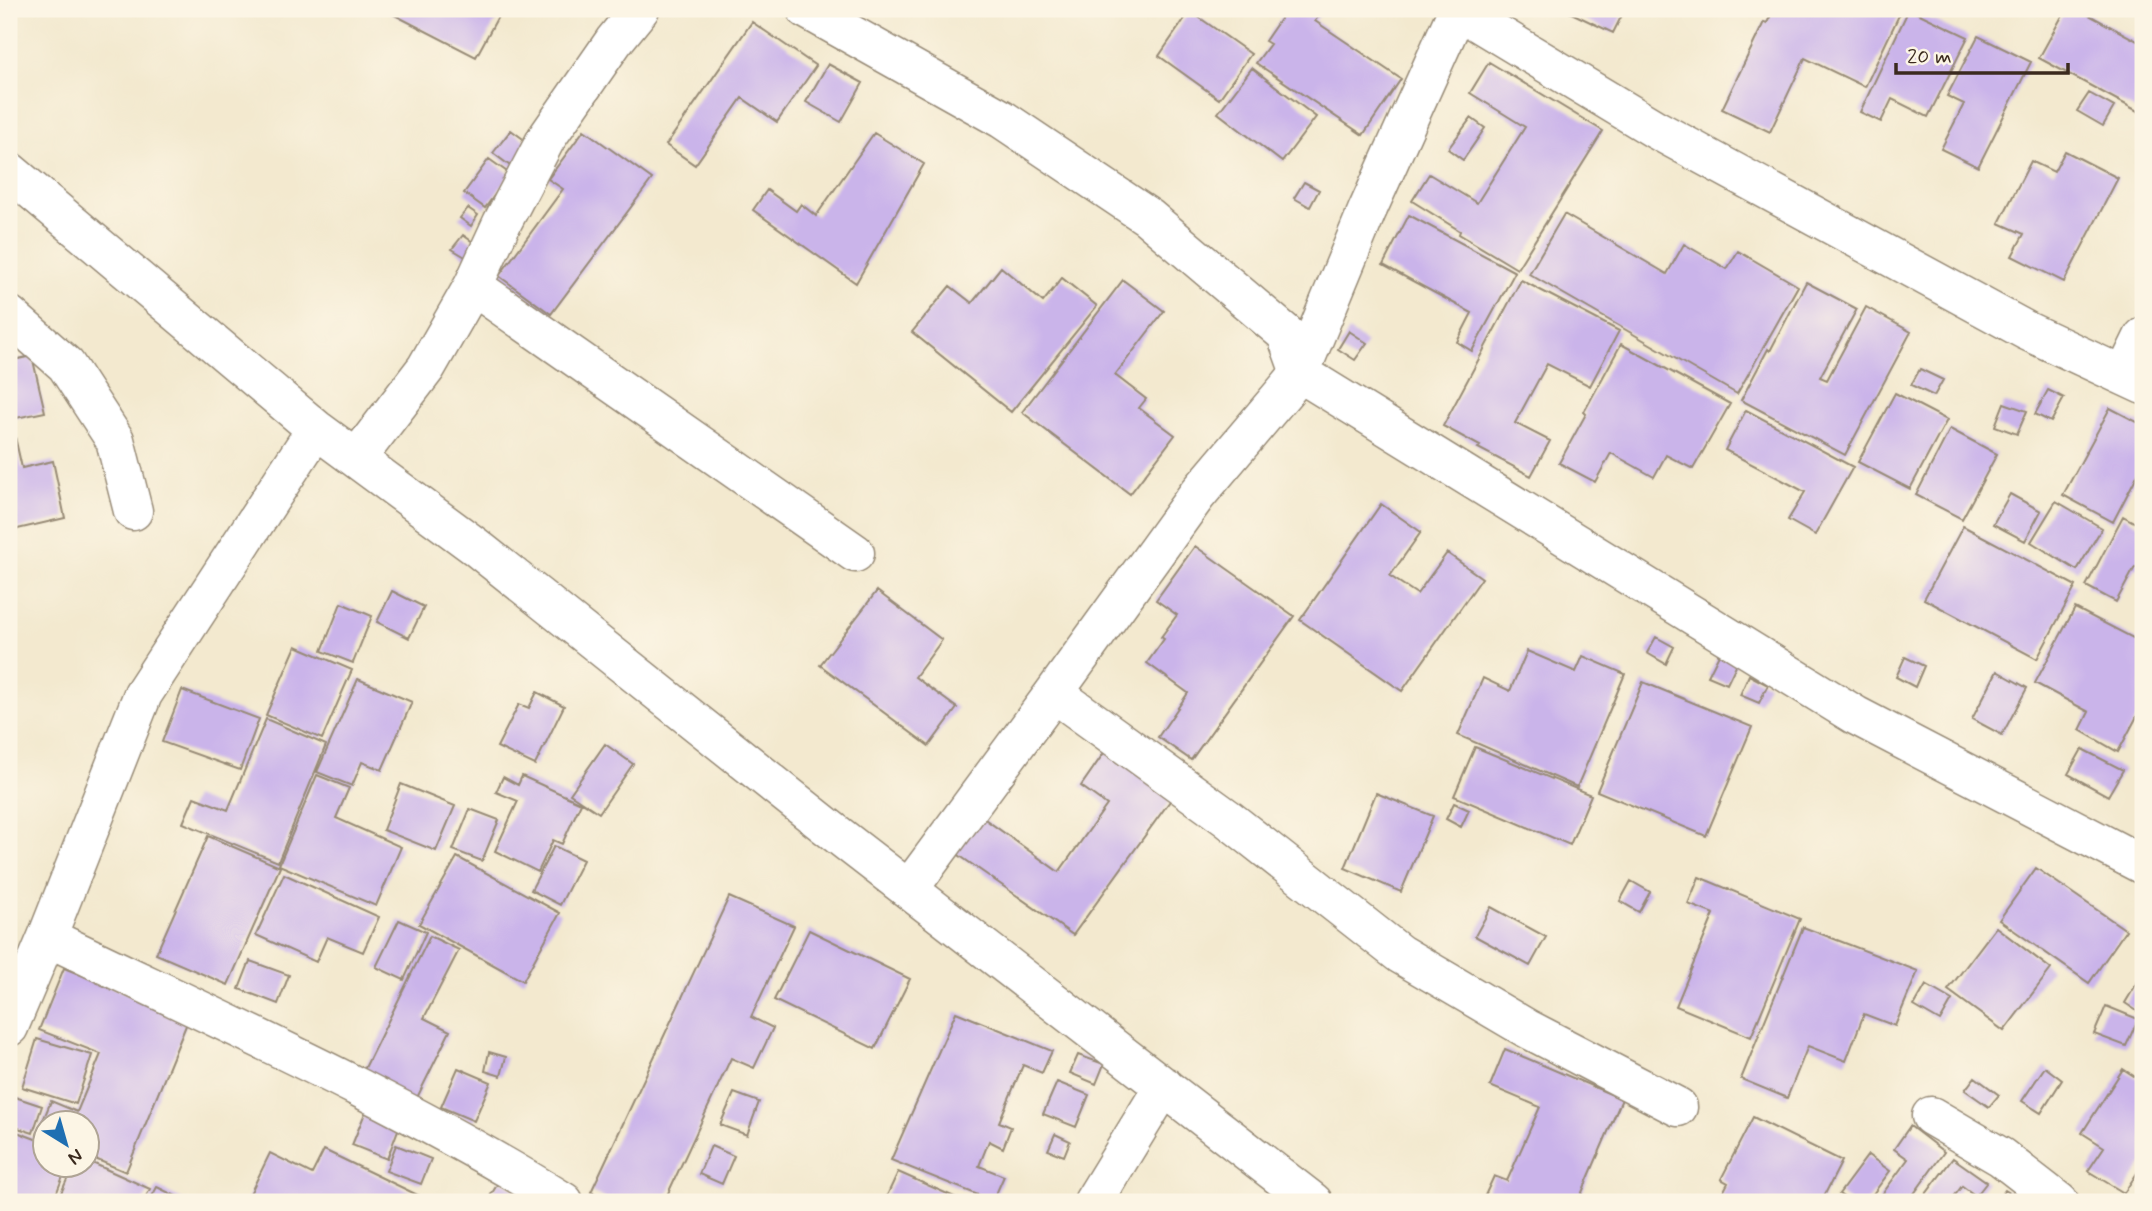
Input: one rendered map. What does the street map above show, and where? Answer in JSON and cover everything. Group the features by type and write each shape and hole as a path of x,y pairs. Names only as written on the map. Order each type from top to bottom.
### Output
{"street":[{"path":"357,458 426,368 474,286 502,223 546,139 614,41 640,9"},
{"path":"806,9 1002,119 1148,218 1286,334 1300,373 1855,715 2143,865"},
{"path":"909,889 1055,693 1197,495 1300,373 1352,246 1457,9 1655,129 2027,331 2134,381 2143,337"},
{"path":"9,172 316,429 476,547 814,817 1314,1202"},
{"path":"474,286 855,553"},
{"path":"9,315 66,365 115,440 133,511"},
{"path":"9,1027 143,694 316,429"},
{"path":"1055,693 1227,818 1401,954 1526,1028 1678,1108"},
{"path":"47,937 369,1093 506,1166 564,1202"},
{"path":"1093,1202 1164,1086"},
{"path":"1931,1116 2001,1157 2059,1202"}],"building":[{"path":"383,9 502,9 476,57"},
{"path":"1287,9 1324,9 1315,21 1401,79 1363,135 1256,63 1270,44 1265,41"},
{"path":"1563,9 1625,9 1613,33"},
{"path":"1774,9 1902,9 1865,87 1805,58 1770,132 1722,109 1764,22 1767,23"},
{"path":"1909,9 1968,37 1928,117 1892,99 1881,122 1860,112"},
{"path":"2066,9 2078,9 2143,44 2143,114 2039,58"},
{"path":"1190,11 1251,54 1219,99 1159,56"},
{"path":"752,22 816,66 777,122 742,98 695,165 666,145"},
{"path":"1978,36 2031,62 1978,167 1941,149 1964,104 1947,96"},
{"path":"1489,62 1603,131 1517,269 1459,234 1460,231 1412,201 1429,174 1477,203 1525,127 1470,93"},
{"path":"828,64 863,83 841,122 806,102"},
{"path":"1252,68 1316,117 1282,162 1218,113"},
{"path":"2089,93 2114,107 2103,126 2077,111"},
{"path":"1471,118 1485,128 1463,160 1448,149"},
{"path":"511,130 534,147 517,171 493,153"},
{"path":"584,130 652,179 551,314 499,276 563,189 548,179"},
{"path":"874,133 924,164 856,283 753,210 767,190 796,211 801,204 816,216"},
{"path":"2065,151 2118,178 2064,282 2012,256 2024,234 1999,223 2031,161 2054,172"},
{"path":"489,159 510,174 485,208 464,193"},
{"path":"1304,182 1319,190 1310,207 1294,198"},
{"path":"468,208 478,215 471,226 460,218"},
{"path":"1564,214 1667,274 1684,244 1727,269 1738,251 1798,286 1737,394 1529,274"},
{"path":"1409,215 1515,272 1472,351 1457,342 1472,313 1383,265"},
{"path":"463,235 477,245 467,258 452,249"},
{"path":"1001,267 1043,302 1062,278 1097,306 1011,412 912,332 950,286 972,303"},
{"path":"1123,280 1164,311 1115,375 1146,399 1139,408 1175,435 1130,494 1022,412"},
{"path":"1521,280 1619,331 1590,386 1547,364 1515,423 1550,441 1531,476 1443,426"},
{"path":"1806,282 1857,309 1820,377 1827,380 1866,307 1911,332 1845,455 1741,400"},
{"path":"1349,331 1367,343 1355,360 1338,349"},
{"path":"1621,344 1730,404 1693,469 1666,455 1654,477 1611,453 1595,482 1559,463"},
{"path":"32,356 45,412 11,419 22,468 53,461 65,518 9,531 9,361"},
{"path":"1920,369 1943,380 1934,396 1911,385"},
{"path":"2048,390 2064,398 2051,422 2035,414"},
{"path":"1895,393 1947,420 1910,489 1858,462"},
{"path":"2004,403 2027,411 2017,434 1995,426"},
{"path":"2110,408 2143,425 2143,464 2113,522 2063,495"},
{"path":"1746,410 1853,467 1815,535 1788,520 1805,492 1725,450"},
{"path":"1950,429 1997,454 1962,519 1916,495"},
{"path":"2010,494 2041,511 2025,541 1993,524"},
{"path":"2056,501 2102,528 2077,570 2031,542"},
{"path":"1381,504 1421,532 1390,576 1417,594 1447,553 1482,578 1402,691 1300,620"},
{"path":"2123,516 2141,526 2143,520 2143,571 2135,567 2116,602 2086,586"},
{"path":"1963,526 2076,586 2037,659 1924,599"},
{"path":"1195,546 1294,616 1191,760 1158,737 1188,693 1147,663 1177,615 1156,600"},
{"path":"392,591 424,607 409,638 377,622"},
{"path":"877,591 942,640 915,677 957,708 929,746 820,665"},
{"path":"341,603 372,616 353,663 322,651"},
{"path":"2075,608 2143,643 2143,705 2118,752 2080,730 2089,712 2035,683"},
{"path":"1656,637 1674,647 1666,664 1647,653"},
{"path":"296,646 352,670 322,739 266,715"},
{"path":"1527,651 1576,672 1583,656 1625,674 1577,787 1458,735 1483,678 1510,691"},
{"path":"1720,652 1738,661 1727,684 1708,676"},
{"path":"1905,657 1924,666 1915,687 1896,677"},
{"path":"1997,671 2027,688 2002,735 1972,719"},
{"path":"1749,675 1768,685 1759,703 1740,695"},
{"path":"358,679 412,702 382,770 362,762 352,786 317,772"},
{"path":"1643,682 1752,727 1706,836 1597,791"},
{"path":"182,690 259,719 240,770 162,742"},
{"path":"537,692 564,706 535,765 497,747 519,704 529,708"},
{"path":"266,719 326,745 278,862 183,823 194,797 228,810"},
{"path":"605,744 633,764 599,813 570,794"},
{"path":"1108,747 1175,794 1073,935 953,851 979,815 1059,872 1107,805 1081,786"},
{"path":"1475,747 1591,795 1570,845 1454,796"},
{"path":"2082,749 2123,770 2108,796 2068,774"},
{"path":"317,775 349,788 336,818 401,847 376,906 279,865"},
{"path":"522,776 581,803 562,844 553,840 538,872 495,851 518,801 496,792 503,777 518,785"},
{"path":"401,784 455,806 436,851 383,830"},
{"path":"1376,793 1433,816 1401,892 1345,868"},
{"path":"1454,803 1469,810 1461,827 1446,819"},
{"path":"470,809 499,820 482,861 453,850"},
{"path":"208,836 280,867 228,985 156,954"},
{"path":"554,846 583,860 560,905 531,890"},
{"path":"457,857 560,913 523,981 419,924"},
{"path":"2036,868 2126,930 2089,983 1999,920"},
{"path":"284,874 379,917 363,952 327,937 316,962 256,935"},
{"path":"1699,877 1800,919 1751,1037 1676,1006 1714,914 1688,904"},
{"path":"1631,881 1650,892 1639,912 1620,901"},
{"path":"729,897 794,926 751,1017 773,1028 754,1068 731,1058 664,1202 613,1202 591,1192"},
{"path":"1491,907 1546,937 1530,966 1475,936"},
{"path":"399,920 426,932 404,980 376,967"},
{"path":"1803,927 1918,971 1895,1026 1864,1014 1846,1061 1808,1046 1787,1098 1741,1079"},
{"path":"1996,927 2051,969 2004,1031 1948,990"},
{"path":"809,930 910,979 875,1049 774,1000"},
{"path":"430,936 459,950 424,1018 450,1031 412,1108 358,1082"},
{"path":"250,961 289,975 278,1004 239,989"},
{"path":"64,968 189,1018 126,1172 102,1162 102,1110 78,1110 101,1054 39,1030"},
{"path":"2143,973 2143,1015 2125,1003"},
{"path":"1926,985 1952,1000 1940,1021 1914,1006"},
{"path":"2106,1006 2138,1019 2126,1046 2094,1034"},
{"path":"956,1012 1052,1051 1042,1073 1023,1065 999,1122 1011,1127 1003,1148 989,1141 979,1166 1004,1176 993,1201 891,1160"},
{"path":"37,1039 92,1055 76,1104 22,1087"},
{"path":"1505,1049 1622,1099 1578,1202 1482,1202 1494,1176 1507,1181 1540,1107 1490,1086"},
{"path":"489,1052 506,1057 501,1076 485,1071"},
{"path":"1078,1055 1104,1064 1096,1084 1070,1073"},
{"path":"2045,1067 2062,1080 2041,1113 2022,1101"},
{"path":"458,1068 491,1082 474,1121 441,1107"},
{"path":"2123,1069 2143,1082 2143,1164 2124,1193 2088,1171 2104,1147 2082,1133"},
{"path":"1975,1077 1999,1095 1989,1107 1965,1090"},
{"path":"1057,1082 1089,1095 1076,1127 1043,1114"},
{"path":"734,1093 759,1102 747,1135 720,1125"},
{"path":"15,1097 42,1106 41,1110 32,1110 32,1133 9,1125"},
{"path":"51,1101 72,1110 47,1110"},
{"path":"367,1108 401,1122 387,1159 352,1145"},
{"path":"1753,1117 1842,1161 1821,1202 1718,1202 1728,1183 1721,1179"},
{"path":"1910,1126 1944,1152 1908,1202 1881,1202 1878,1200 1908,1159 1894,1149"},
{"path":"9,1129 32,1138 32,1180 62,1180 53,1202 17,1202 9,1199"},
{"path":"1055,1134 1070,1141 1064,1156 1048,1150"},
{"path":"396,1145 431,1159 421,1184 386,1171"},
{"path":"711,1146 734,1156 722,1184 699,1174"},
{"path":"324,1150 432,1202 246,1202 270,1153 312,1174"},
{"path":"1868,1155 1890,1171 1867,1202 1851,1202 1839,1194"},
{"path":"1953,1158 1987,1182 1976,1196 1962,1186 1950,1202 1920,1202"},
{"path":"102,1167 150,1189 143,1202 57,1202 67,1180 102,1180"},
{"path":"898,1172 959,1199 958,1202 884,1202"},
{"path":"500,1180 518,1191 511,1202 495,1202 489,1198"},
{"path":"157,1187 188,1202 149,1202"},
{"path":"2005,1190 2015,1196 2010,1202 1996,1202"}]}
